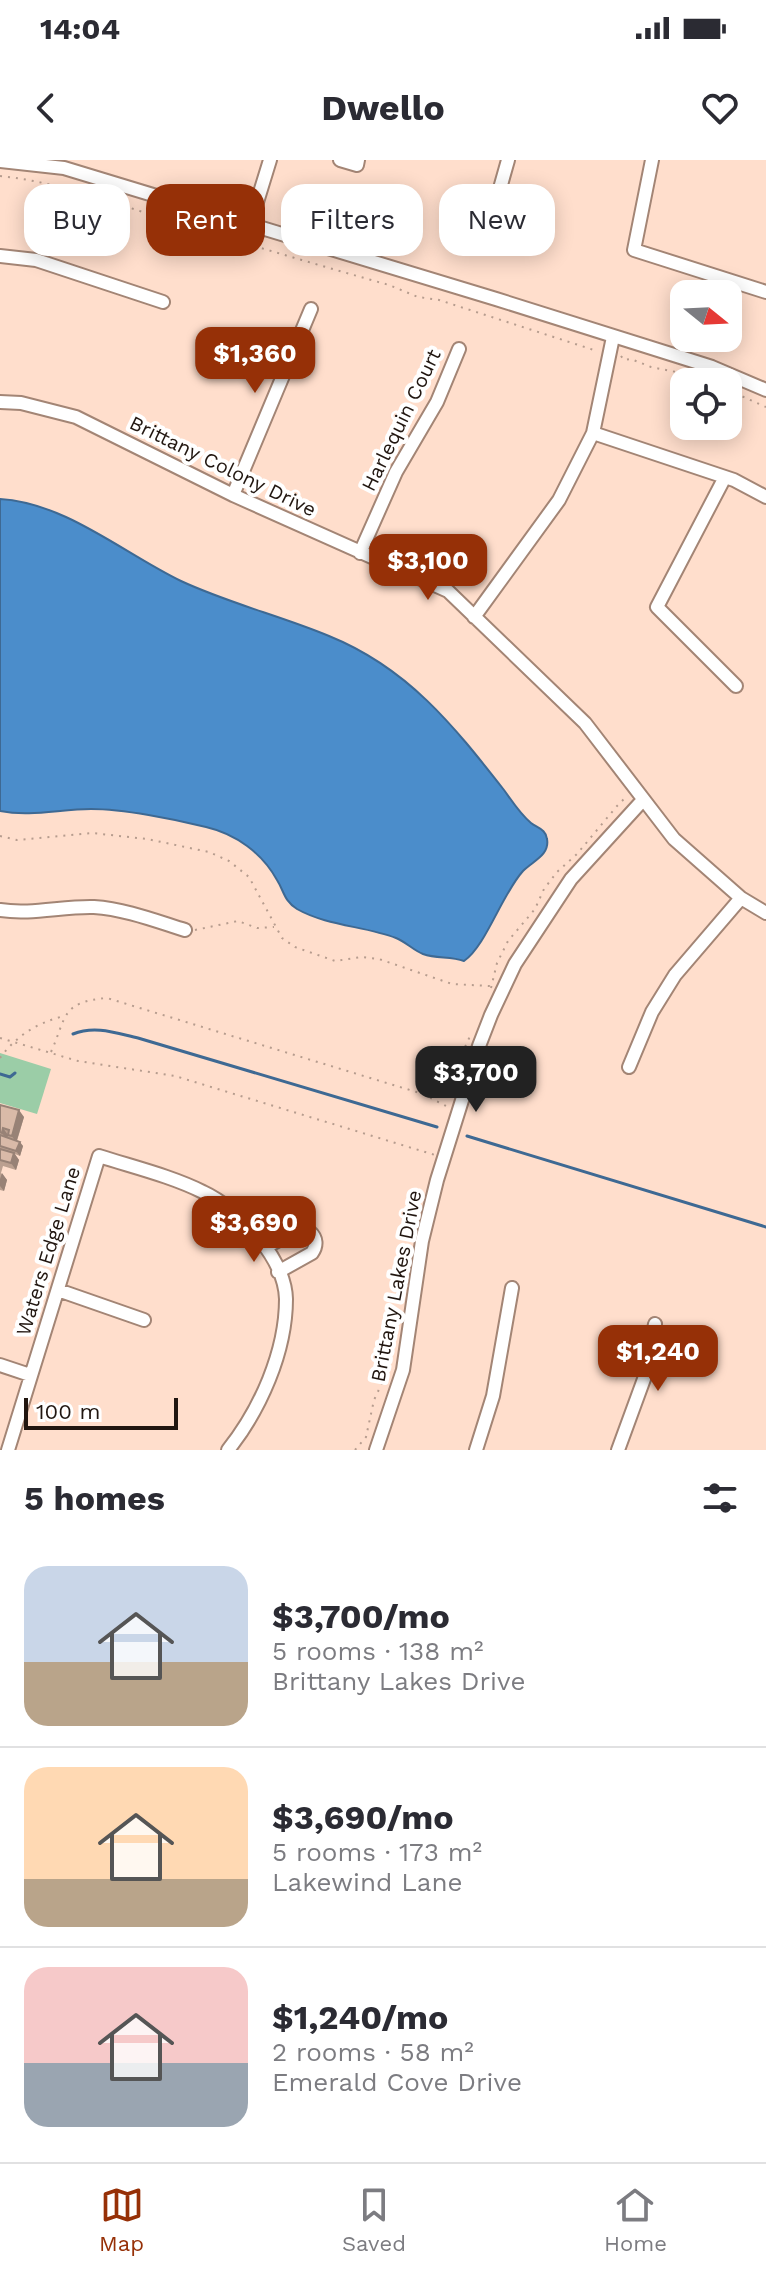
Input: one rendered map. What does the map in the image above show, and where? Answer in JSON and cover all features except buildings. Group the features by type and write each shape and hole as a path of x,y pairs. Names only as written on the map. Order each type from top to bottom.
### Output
{"street":[{"path":"263,184 270,160"},
{"path":"340,160 357,162"},
{"path":"501,184 508,160"},
{"path":"652,160 634,250 766,292"},
{"path":"0,161 64,168 146,193"},
{"path":"265,230 712,367 766,390"},
{"path":"0,256 36,260 163,302"},
{"path":"233,495 311,309"},
{"path":"474,617 559,500 593,433 613,337"},
{"name":"Harlequin Court","path":"360,553 396,472 437,402 459,349"},
{"name":"Brittany Colony Drive","path":"0,402 21,403 76,417 233,495 448,591 585,723 638,804 741,898 766,913"},
{"path":"593,433 725,477 766,497"},
{"path":"725,477 657,607 736,686"},
{"name":"Brittany Lakes Drive","path":"376,1450 403,1370 422,1241 437,1180 487,1025 515,964 571,879 638,804"},
{"path":"629,1067 652,1012 675,975 741,898"},
{"path":"0,910 14,912 93,907 120,911 185,930"},
{"name":"Waters Edge Lane","path":"8,1450 99,1156 204,1192 239,1215 266,1247"},
{"path":"228,1450 249,1424 280,1344 286,1296 266,1247 298,1231 310,1232 315,1238 312,1253 278,1272"},
{"path":"476,1450 493,1396 512,1288"},
{"path":"58,1290 144,1320"},
{"path":"618,1450 644,1379 655,1324"},
{"path":"0,1365 30,1375"}],"path":[{"path":"0,176 42,181 89,193 317,266 389,285 418,297 439,300 596,352 601,349 610,351 621,354 624,360 631,359 670,371"},
{"path":"742,396 766,407"},
{"path":"490,993 497,963 508,941 535,909 544,889 557,872 577,854 624,799 638,804"},
{"path":"0,836 17,840 92,833 147,839 209,852 229,861 249,877 275,927 287,943 335,961 361,957 379,959 452,984 491,986"},
{"path":"185,930 207,929 238,921 257,928 275,927"},
{"path":"51,1053 66,1015 82,1000 107,998 412,1090 449,1108 448,1115"},
{"path":"0,1058 12,1041 47,1020 66,1015"},
{"path":"452,1095 460,1058 472,1032"},
{"path":"0,1038 107,1067 175,1076 436,1156 433,1165"},
{"path":"355,1450 366,1437 374,1400 393,1361"}],"green space":[{"path":"0,1053 51,1069 37,1114 0,1103"}],"water":[{"path":"0,499 24,503 71,519 181,581 357,649 382,664 427,701 466,743 523,816 543,831 547,839 543,854 515,881 472,954 464,961 428,956 396,938 309,915 289,903 271,870 256,853 217,830 118,811 0,811"}],"waterway":[{"path":"73,1034 97,1030 138,1038 437,1127"},
{"path":"0,1074 10,1077 15,1073"},
{"path":"467,1136 766,1227"}]}
